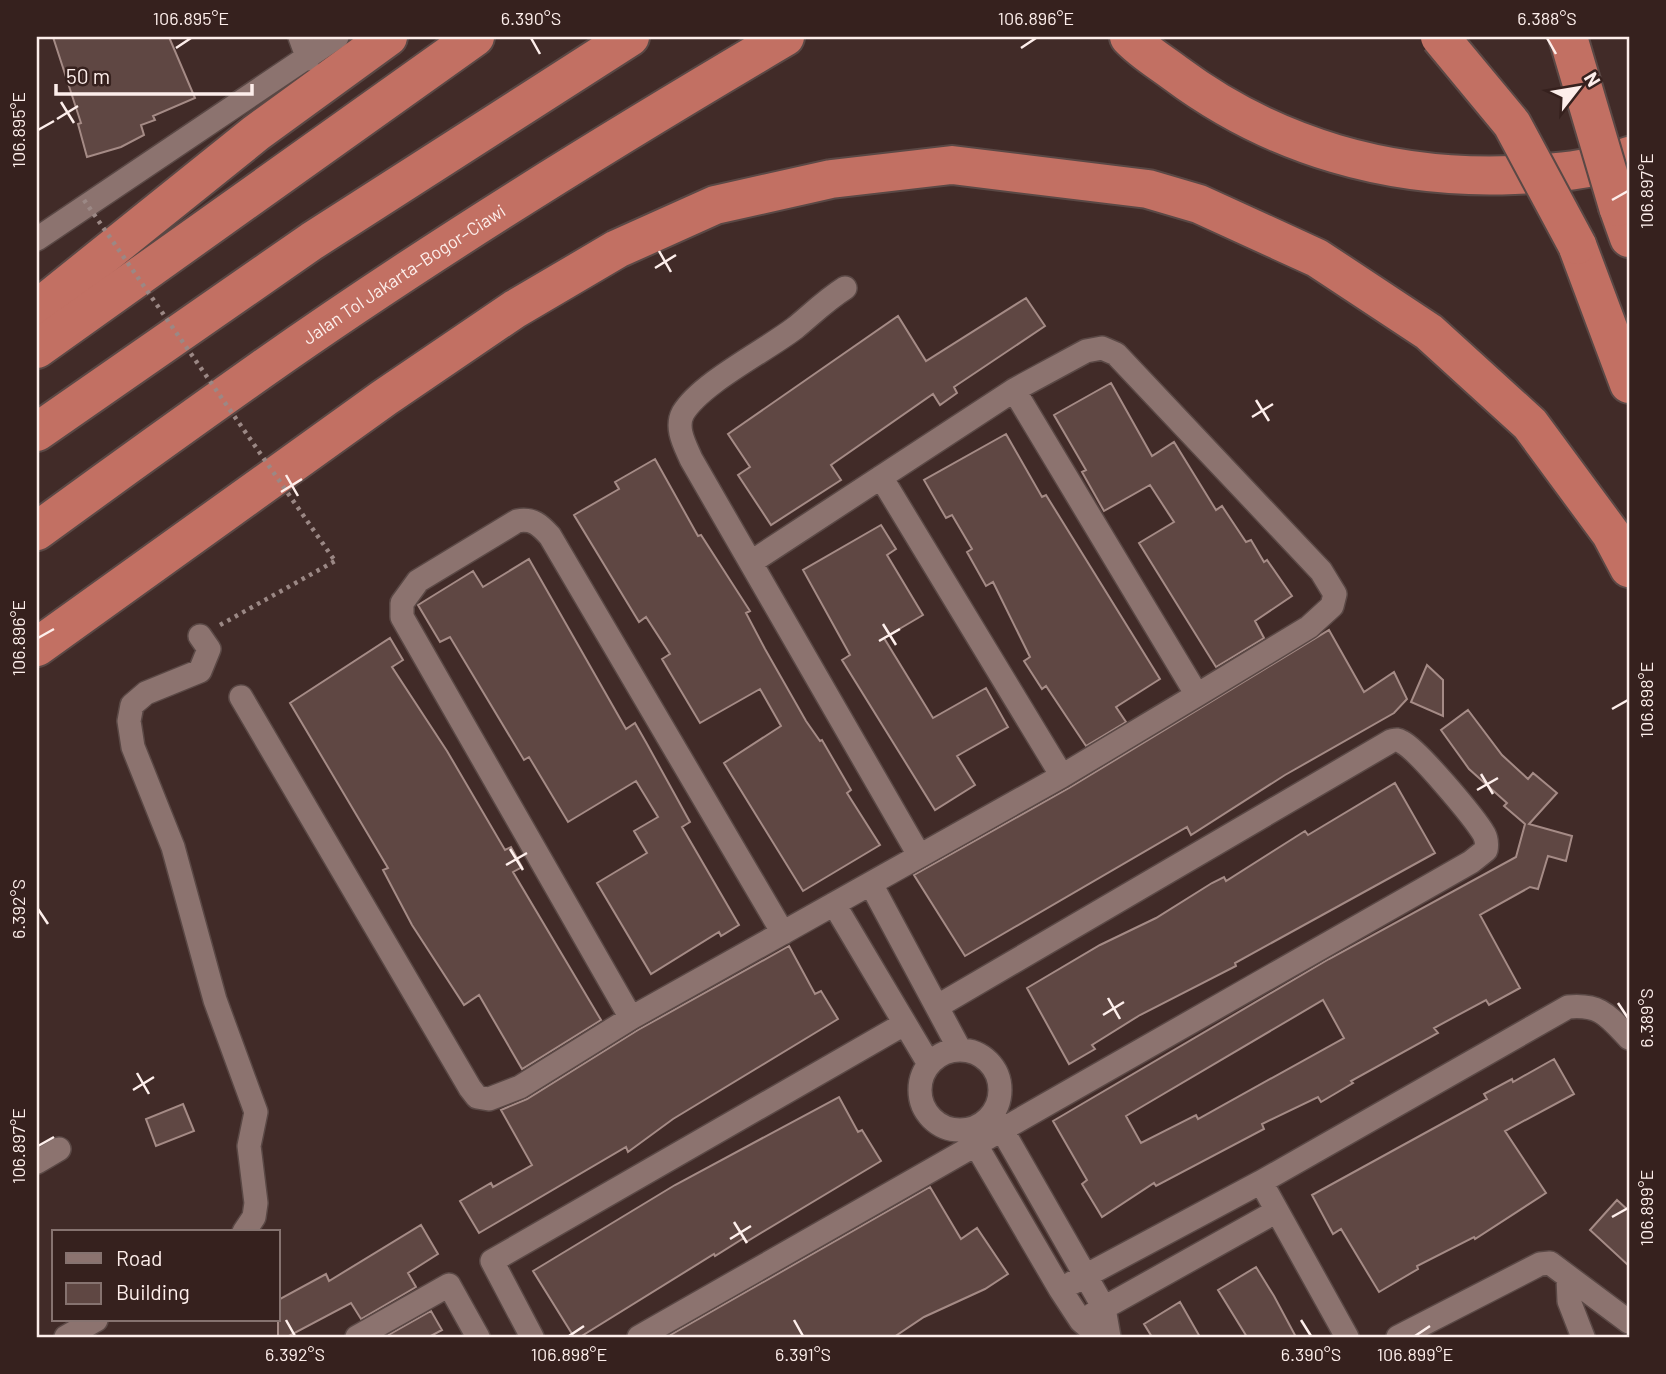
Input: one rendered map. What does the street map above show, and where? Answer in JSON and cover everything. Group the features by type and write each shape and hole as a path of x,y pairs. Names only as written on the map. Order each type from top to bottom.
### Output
{"highway":[{"path":"37,309 256,133 388,37"},
{"path":"37,349 475,37"},
{"path":"37,432 312,241 630,37"},
{"name":"Jalan Tol Jakarta–Bogor–Ciawi","path":"37,531 263,369 450,244 629,128 785,37"},
{"path":"1440,37 1512,124 1577,245 1629,384"},
{"path":"1568,37 1624,223"},
{"path":"1132,40 1205,95 1280,136 1364,163 1462,177 1565,173 1600,167 1629,156"},
{"path":"37,647 384,398 515,309 617,249 715,205 831,179 952,165 1148,189 1199,204 1317,258 1429,332 1530,424 1611,534 1629,568"}],"street":[{"path":"300,37 308,59"},
{"path":"37,239 337,37"},
{"path":"845,288 824,301 795,328 707,389 683,413 679,425 691,459 919,855"},
{"path":"241,697 477,1097 489,1099 501,1097 631,1018 1062,776 1323,616 1332,606 1335,594 1330,584 1116,354 1102,348 1086,351 1014,390 752,561"},
{"path":"1014,390 1197,695"},
{"path":"881,477 1062,776"},
{"path":"631,1018 402,617 402,603 418,581 517,521 528,519 550,536 783,933"},
{"path":"200,636 209,649 200,671 146,693 132,705 129,722 133,747 173,847 219,1012 257,1112 249,1146 256,1203 254,1217 245,1230"},
{"path":"639,1337 972,1138 981,1124 998,1121 1471,862 1486,850 1484,835 1412,750 1404,743 1391,741 938,1006"},
{"path":"871,884 960,1050"},
{"path":"834,904 929,1064"},
{"path":"1060,1289 1261,1182 1568,1007 1588,1005 1604,1013 1629,1038"},
{"path":"532,1337 492,1261 904,1024"},
{"path":"1100,1337 1081,1321 1060,1289 972,1138 931,1119 921,1102 920,1082 929,1064 943,1054 960,1050 981,1056 996,1072 1000,1093 998,1121 1104,1308 1109,1337"},
{"path":"37,1162 59,1149"},
{"path":"1261,1182 1347,1337"},
{"path":"1081,1321 1277,1211"},
{"path":"1398,1337 1540,1264 1550,1263 1629,1322"},
{"path":"1568,1278 1571,1310 1583,1337"},
{"path":"357,1337 449,1285 478,1337"},
{"path":"66,1337 92,1322"}],"path":[{"path":"84,200 335,561 200,636"}],"building":[{"path":"53,37 169,37 195,98 153,116 155,120 141,125 144,135 121,147 87,157 78,124 81,123"},
{"path":"1026,298 1045,326 954,387 957,393 940,405 933,394 831,465 841,480 771,525 738,475 750,467 728,434 898,316 926,361"},
{"path":"1111,383 1152,456 1174,442 1216,510 1222,506 1246,542 1251,540 1264,562 1267,560 1292,596 1255,621 1264,638 1216,667 1139,543 1174,522 1150,485 1104,511 1082,472 1086,470 1054,415"},
{"path":"1006,434 1042,497 1046,495 1160,679 1116,707 1126,722 1086,746 1046,686 1042,689 1024,661 1030,657 993,582 986,586 967,552 972,549 952,515 946,518 924,480"},
{"path":"655,459 698,536 701,535 750,611 746,613 765,649 806,721 820,741 822,740 851,790 847,793 880,845 803,891 724,763 781,726 760,689 700,723 662,659 670,654 646,617 639,622 574,515 619,489 615,482"},
{"path":"881,525 896,549 887,555 923,615 884,638 933,718 986,688 1008,727 957,756 975,785 935,810 842,660 850,655 803,570"},
{"path":"529,559 626,729 635,723 690,822 682,827 739,925 721,936 719,932 651,974 597,883 647,853 634,831 658,817 636,781 568,822 529,757 524,760 450,637 440,642 418,605 473,571 483,587"},
{"path":"1329,630 1364,692 1394,672 1407,699 1394,713 1285,775 1191,835 1187,827 965,956 914,875 1069,788"},
{"path":"390,638 403,660 392,667 447,751 505,850 511,847 522,867 513,872 601,1020 522,1069 479,995 464,1005 412,925 383,870 388,868 290,703"},
{"path":"1427,665 1443,680 1443,716 1411,702"},
{"path":"1468,710 1502,755 1528,779 1533,773 1557,793 1529,824 1572,836 1566,861 1548,856 1538,889 1530,887 1480,915 1520,988 1489,1005 1486,1000 1434,1028 1438,1033 1351,1081 1353,1083 1321,1102 1318,1097 1262,1124 1264,1129 1156,1186 1154,1183 1102,1217 1082,1184 1087,1180 1053,1121 1329,959 1516,857 1525,824 1504,806 1507,803 1469,769 1441,730","holes":["1323,1000 1344,1038 1198,1119 1196,1115 1141,1143 1126,1116"]},
{"path":"1395,783 1435,853 1235,963 1236,966 1140,1015 1092,1045 1095,1049 1069,1064 1027,988 1100,945 1156,918 1212,883 1224,877 1226,881 1305,831 1308,835"},
{"path":"789,946 815,994 821,991 838,1019 673,1119 628,1152 626,1147 479,1233 460,1201 491,1183 493,1187 532,1165 501,1110 527,1099 638,1030"},
{"path":"1554,1059 1574,1094 1505,1131 1546,1193 1475,1239 1474,1237 1417,1266 1418,1269 1379,1292 1341,1229 1333,1234 1312,1195 1487,1099 1484,1094 1512,1079 1513,1082"},
{"path":"839,1097 858,1132 862,1130 881,1161 746,1242 744,1238 715,1256 714,1254 580,1337 574,1337 533,1271 675,1185"},
{"path":"183,1104 194,1131 156,1146 146,1119"},
{"path":"930,1187 961,1239 977,1228 1008,1274 985,1289 924,1317 894,1337 667,1337"},
{"path":"1617,1200 1629,1211 1629,1266 1590,1230"},
{"path":"421,1225 438,1254 408,1273 416,1287 361,1319 351,1303 287,1337 278,1337 280,1299 326,1274 329,1281"},
{"path":"1256,1267 1296,1337 1247,1337 1218,1290"},
{"path":"1180,1302 1200,1337 1152,1337 1144,1324"},
{"path":"431,1311 442,1330 429,1337 385,1337"}]}
